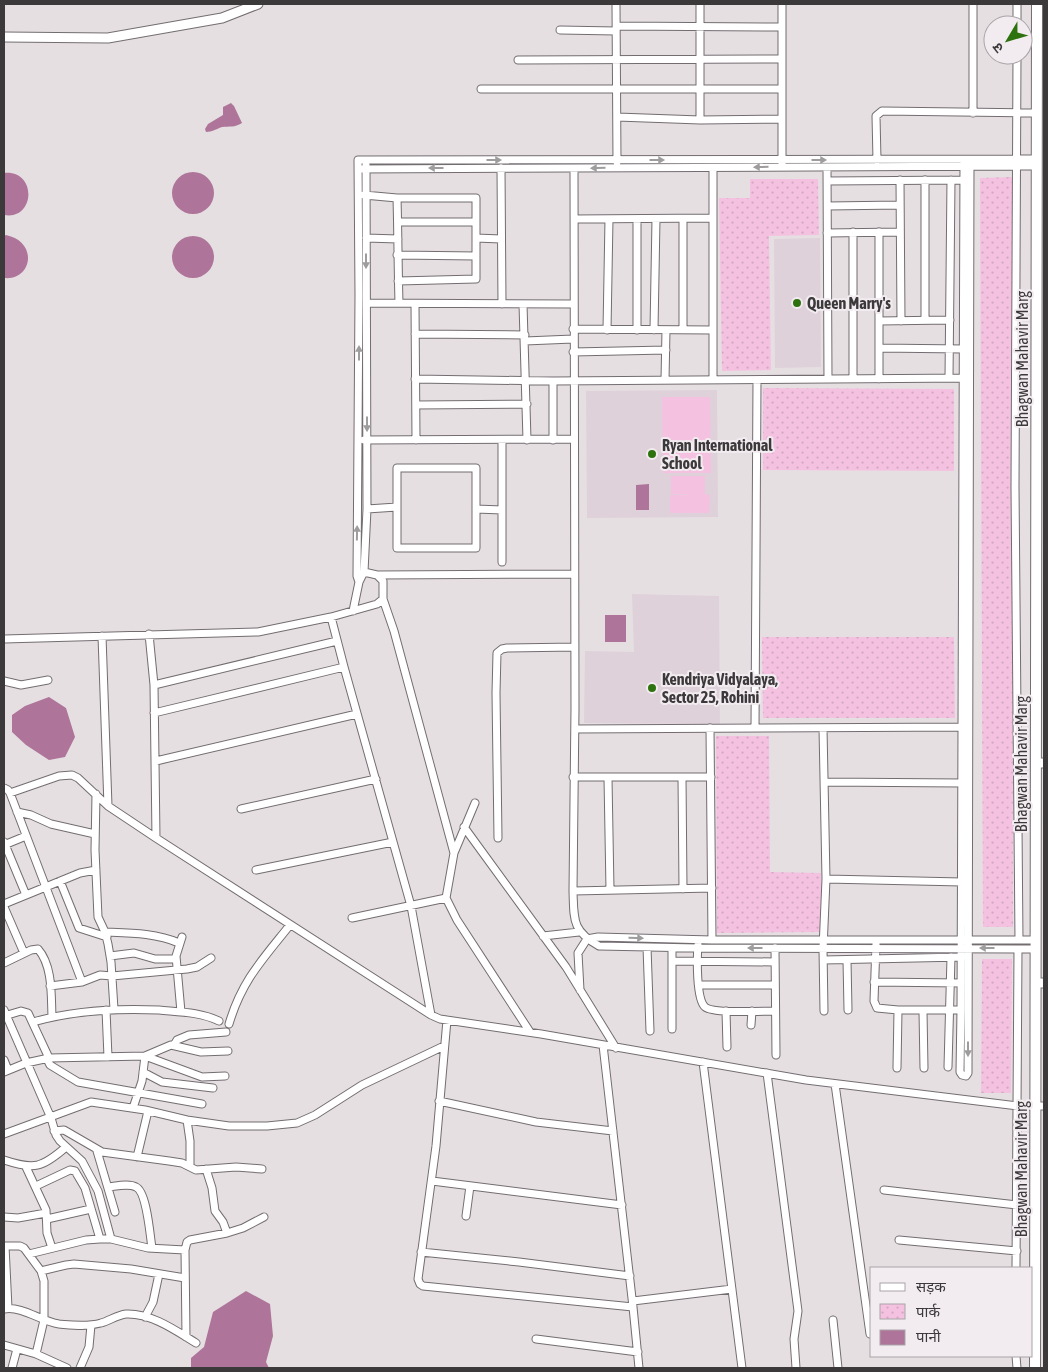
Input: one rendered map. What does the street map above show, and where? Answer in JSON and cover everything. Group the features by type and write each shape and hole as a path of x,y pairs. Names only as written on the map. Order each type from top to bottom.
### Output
{"main road":[{"path":"1037,4 1037,163"},
{"name":"Bhagwan Mahavir Marg","path":"1035,1368 1040,1106 1040,983 1036,944 1040,774 1040,375 1037,163"}],"street":[{"path":"4,37 114,38 222,18 258,4"},
{"path":"616,4 617,164"},
{"path":"700,4 700,120"},
{"path":"782,4 782,163"},
{"path":"973,4 973,113"},
{"path":"560,30 782,27"},
{"path":"518,60 782,59"},
{"path":"1017,65 1015,478 1019,940"},
{"path":"481,89 782,89"},
{"path":"877,160 876,119 878,113 1037,114"},
{"path":"617,117 700,120 782,119"},
{"path":"354,611 359,582 364,572 368,509 366,238 362,169 366,160 617,164 1037,163"},
{"path":"362,169 574,168 617,164 712,168 782,163 828,167 861,164 877,160 967,164"},
{"path":"966,378 963,349 964,180 967,164"},
{"path":"966,727 962,783 962,882 965,945 968,1074 966,1076 960,1072 962,957 965,945 966,727 966,378 967,164"},
{"path":"828,167 828,379"},
{"path":"501,168 502,304"},
{"path":"574,168 573,574 575,729 572,891 579,932 587,940 599,946 672,948 712,940 824,945 965,945 1018,948 1036,944"},
{"path":"712,168 713,380"},
{"path":"900,180 901,320"},
{"path":"925,180 925,320"},
{"path":"949,378 951,180"},
{"path":"827,181 964,180"},
{"path":"363,196 476,198 476,279 398,281"},
{"path":"359,582 357,576 358,439 363,196"},
{"path":"397,198 399,303"},
{"path":"828,206 900,206"},
{"path":"574,219 713,218"},
{"path":"607,330 609,219"},
{"path":"637,219 637,330"},
{"path":"654,330 656,219"},
{"path":"683,219 683,330"},
{"path":"398,222 476,222"},
{"path":"853,232 853,379"},
{"path":"879,232 879,379"},
{"path":"828,233 900,232"},
{"path":"366,238 398,239"},
{"path":"476,238 501,239"},
{"path":"397,255 476,256"},
{"path":"366,304 573,304"},
{"path":"415,304 416,440"},
{"path":"523,304 527,440"},
{"path":"879,321 950,320"},
{"path":"574,329 713,330"},
{"path":"665,380 666,330"},
{"path":"415,334 573,339"},
{"path":"879,348 963,349"},
{"path":"573,352 666,350"},
{"path":"416,379 757,380 966,378"},
{"path":"553,380 553,440"},
{"path":"755,728 757,380"},
{"path":"416,405 527,404"},
{"path":"358,439 574,440"},
{"path":"502,440 502,562"},
{"path":"397,468 476,468 476,509 476,548 397,548 397,468"},
{"path":"368,509 397,507"},
{"path":"476,509 502,510"},
{"path":"364,572 377,575 573,574"},
{"path":"377,575 383,581 383,599 394,631 454,852"},
{"path":"4,639 258,632 354,611 377,604 383,599"},
{"path":"331,617 412,906 431,1015"},
{"path":"149,634 154,685 156,838"},
{"path":"102,636 108,806"},
{"path":"154,685 337,642"},
{"path":"498,838 497,653 506,648 575,647"},
{"path":"154,713 344,667"},
{"path":"4,681 21,685 48,680"},
{"path":"156,761 357,714"},
{"path":"575,729 966,727"},
{"path":"710,728 712,940"},
{"path":"823,728 826,879 824,1011"},
{"path":"10,793 67,775 78,778 108,806 156,838 431,1015 447,1020 530,1032 835,1084 1018,1106 1040,1106"},
{"path":"682,777 683,889"},
{"path":"573,778 711,777"},
{"path":"608,778 610,890"},
{"path":"241,809 376,780"},
{"path":"824,782 962,783"},
{"path":"4,788 10,793 82,982"},
{"path":"96,794 95,834 98,917 106,934 112,976 108,1057"},
{"path":"475,803 454,852 446,898 457,920 530,1032"},
{"path":"17,812 31,815 51,824 95,834"},
{"path":"464,828 544,936 616,1048"},
{"path":"26,836 4,844 26,895"},
{"path":"256,870 393,842"},
{"path":"24,953 4,903 80,873 96,870"},
{"path":"826,879 962,882"},
{"path":"60,881 79,928 106,934 151,935 181,940 176,959 181,1012"},
{"path":"572,891 712,888"},
{"path":"352,918 446,898"},
{"path":"229,1024 237,998 244,985 290,925"},
{"path":"544,936 579,932"},
{"path":"580,990 578,953 587,940 598,937 775,948 824,945"},
{"path":"965,945 1019,940 1036,944"},
{"path":"698,944 700,998 705,1007 726,1011 775,1011"},
{"path":"876,945 874,1001 877,1008 923,1011 962,1010"},
{"path":"647,947 650,1031"},
{"path":"672,948 672,1029"},
{"path":"775,948 776,1055"},
{"path":"1016,1267 1018,948"},
{"path":"4,962 35,949 41,952 50,986 52,1016"},
{"path":"110,956 134,953 155,959 176,959"},
{"path":"948,1067 951,957"},
{"path":"824,960 962,957"},
{"path":"50,986 82,982 100,975 112,976 197,967 211,958"},
{"path":"847,960 848,1010"},
{"path":"672,961 775,962"},
{"path":"874,982 962,983"},
{"path":"699,985 775,985"},
{"path":"34,1022 73,1012 110,1010 181,1012 198,1014 219,1021"},
{"path":"897,1068 898,1010"},
{"path":"111,1239 98,1191 82,1161 60,1141 54,1131 51,1118 4,1014 25,1011 31,1016 50,1065 78,1082 202,1104"},
{"path":"726,1011 727,1047"},
{"path":"751,1025 752,1011"},
{"path":"923,1011 924,1068"},
{"path":"447,1020 432,1181 418,1279 420,1284 423,1286 633,1304 732,1289"},
{"path":"174,1046 177,1040 189,1035 226,1032"},
{"path":"603,1045 639,1368"},
{"path":"145,1056 167,1046 201,1052 228,1051"},
{"path":"4,1134 91,1102 229,1126 284,1125 306,1120 362,1085 444,1046"},
{"path":"133,1108 138,1094 145,1056"},
{"path":"4,1060 6,1071 26,1063 48,1059 145,1056 202,1076 225,1076"},
{"path":"703,1062 742,1368"},
{"path":"143,1072 162,1082 213,1088"},
{"path":"767,1073 798,1302 798,1318 794,1339 796,1368"},
{"path":"835,1084 868,1305 870,1334"},
{"path":"439,1101 536,1122 613,1131"},
{"path":"137,1157 148,1111"},
{"path":"187,1120 190,1141 190,1167"},
{"path":"54,1131 64,1130 97,1151 182,1163 196,1170 236,1167 262,1169"},
{"path":"4,1160 26,1167 46,1162 66,1147"},
{"path":"97,1151 115,1212"},
{"path":"26,1167 36,1186 47,1216 47,1233 52,1248"},
{"path":"206,1169 212,1188 215,1211 224,1224 227,1233"},
{"path":"36,1186 70,1170 75,1170 85,1188 100,1238"},
{"path":"432,1181 622,1204"},
{"path":"108,1187 128,1185 135,1186 141,1190 146,1207 152,1248"},
{"path":"466,1216 470,1186"},
{"path":"884,1190 1017,1205"},
{"path":"4,1217 47,1216 91,1209"},
{"path":"186,1337 185,1246 190,1240 227,1233 243,1228 264,1217"},
{"path":"29,1254 100,1238 152,1248 185,1250"},
{"path":"899,1240 1017,1251"},
{"path":"36,1354 44,1320 44,1281 41,1271 29,1254 20,1246 4,1246 6,1308 21,1310 44,1320 59,1324 91,1325 126,1314 145,1317 162,1323 196,1343"},
{"path":"421,1252 630,1276"},
{"path":"41,1271 74,1264 131,1269 185,1278"},
{"path":"145,1317 154,1302 159,1274"},
{"path":"833,1320 838,1368"},
{"path":"80,1368 89,1347 91,1325"},
{"path":"536,1339 638,1352"},
{"path":"4,1345 36,1354 65,1368"},
{"path":"12,1368 17,1349"}],"shaded area":[{"name":"Queen Marry's","path":"820,238 821,367 775,368 774,239"},
{"name":"Ryan International School","path":"717,390 718,517 587,518 586,391"},
{"name":"Kendriya Vidyalaya, Sector 25, Rohini","path":"632,594 719,596 720,724 584,723 585,651 634,652"}],"green space":[{"path":"1012,177 1013,927 983,927 980,178"},
{"path":"750,179 818,179 819,235 769,236 771,370 722,371 719,198 750,198"},
{"path":"763,388 954,389 954,471 763,470"},
{"path":"662,397 710,397 711,473 663,473"},
{"path":"671,476 705,476 705,494 710,495 709,513 670,513 670,495 692,494 671,494"},
{"path":"762,637 954,637 955,718 763,718"},
{"path":"716,736 769,736 770,872 821,873 821,932 717,933"},
{"path":"982,959 1012,959 1011,1093 981,1093"}],"water":[{"path":"231,103 242,123 206,132 205,129 208,124 223,115 223,107"},
{"path":"197,172 205,175 211,181 214,193 211,205 205,211 189,214 181,211 175,205 172,189 175,181 181,175"},
{"path":"4,173 15,174 23,179 27,187 27,204 22,211 14,215 4,215"},
{"path":"4,236 17,239 24,245 28,260 26,268 21,274 4,278"},
{"path":"197,236 205,239 211,245 214,257 211,269 205,275 189,278 181,275 175,269 172,253 175,245 181,239"},
{"path":"649,484 649,510 636,510 636,485"},
{"path":"605,615 626,615 626,642 605,642"},
{"path":"49,697 66,708 75,737 65,757 49,760 26,745 12,732 12,715 25,706"},
{"path":"246,1291 270,1304 273,1336 266,1362 269,1368 191,1368 191,1358 204,1347 213,1312"}],"place":[{"name":"Queen Marry's","path":"797,303"},
{"name":"Ryan International School","path":"652,454"},
{"name":"Kendriya Vidyalaya, Sector 25, Rohini","path":"652,688"}]}
